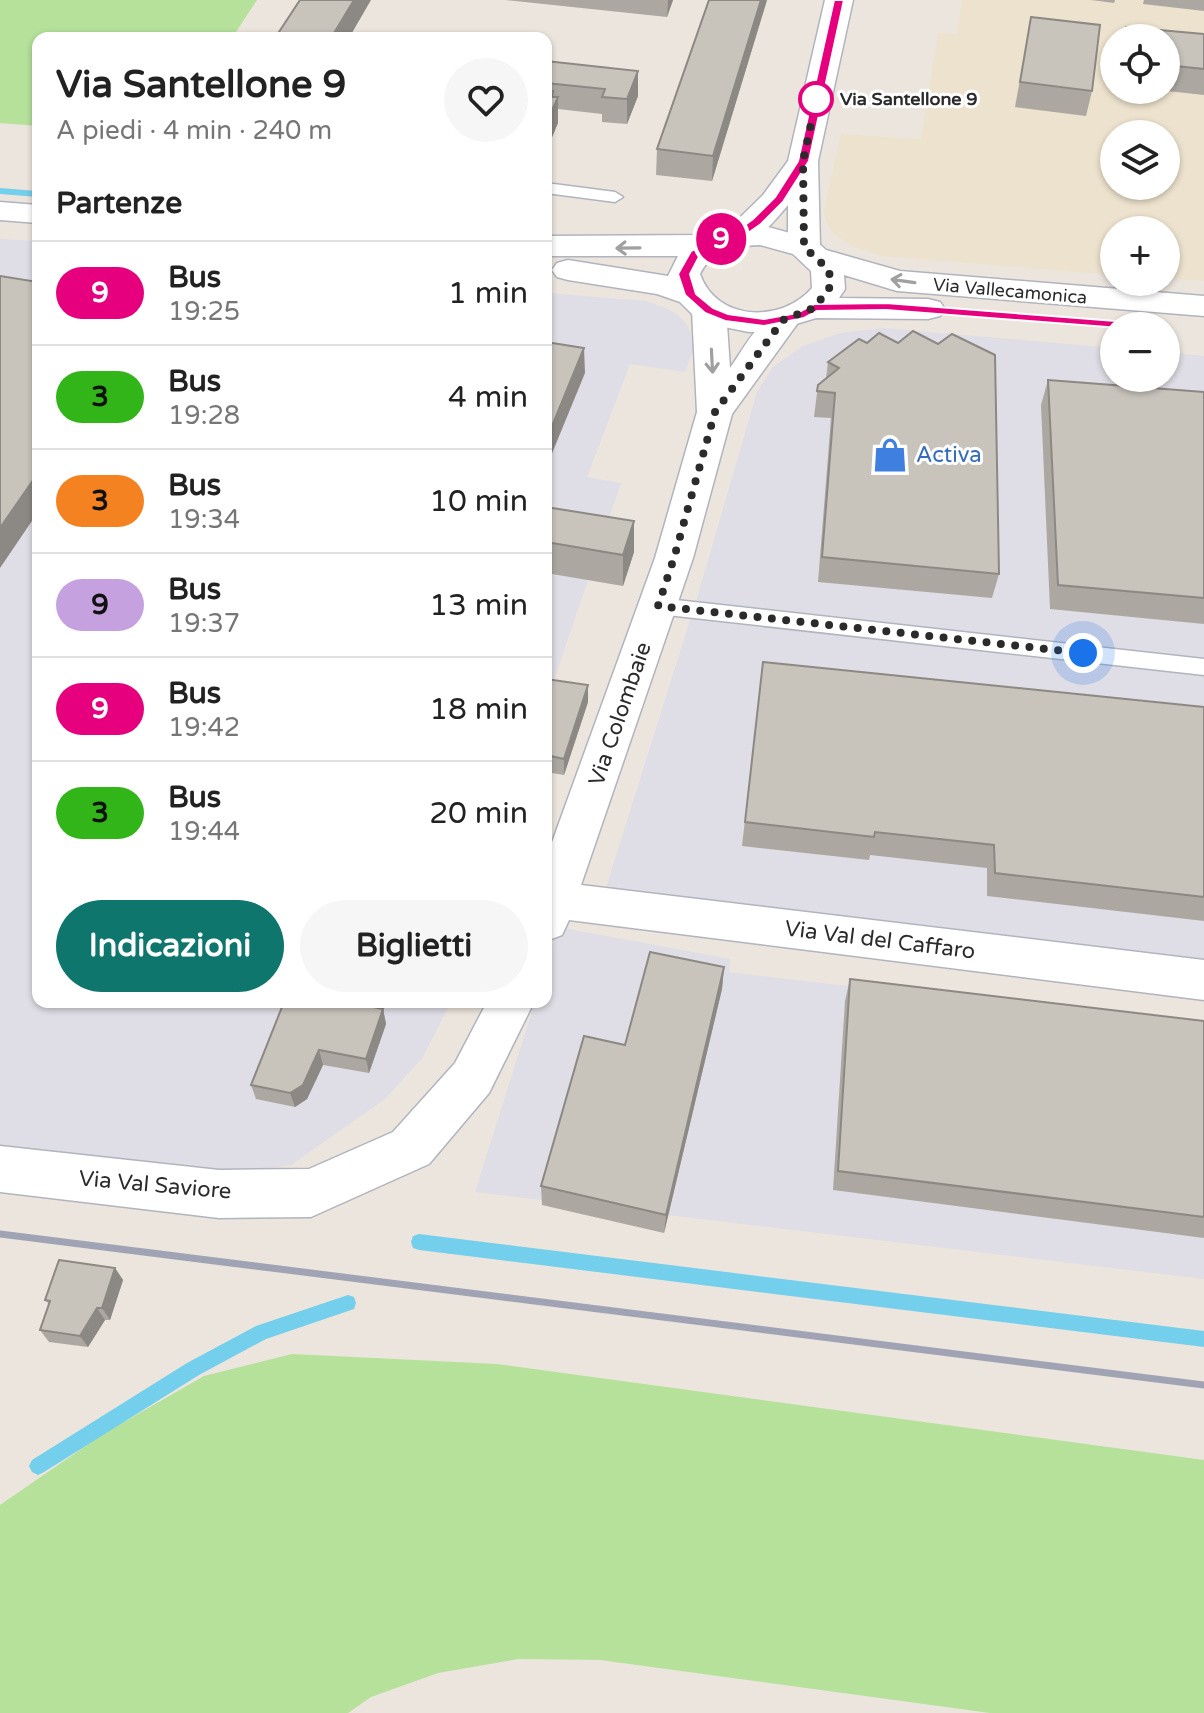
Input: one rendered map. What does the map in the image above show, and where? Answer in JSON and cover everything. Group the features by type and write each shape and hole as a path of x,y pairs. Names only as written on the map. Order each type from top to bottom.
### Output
{"street":[{"path":"552,268 664,285 744,321 783,320 814,308 824,299 831,278 812,252 803,161 839,0"},
{"path":"737,236 757,222 779,199 803,161"},
{"path":"0,211 32,214"},
{"path":"552,246 706,245 737,236 772,237 812,252"},
{"path":"700,303 684,274 695,253 706,245"},
{"name":"Via Vallecamonica","path":"812,252 897,281 1204,306"},
{"name":"Via Colombaie","path":"700,303 715,412"},
{"name":"Via Vallecamonica","path":"814,308 911,308 1100,324"},
{"name":"Via Colombaie","path":"552,908 674,558 715,412 783,320"},
{"path":"1180,330 1204,332"},
{"name":"Via Val del Caffaro","path":"552,911 1204,980"},
{"name":"Via Val Saviore","path":"0,1169 219,1194 311,1193 411,1148 472,1078 508,1008"}],"lane":[{"path":"552,189 615,197"},
{"path":"658,606 1204,667"}],"shaded area":[{"path":"962,0 1204,0 1204,281 1180,279 1180,216 1100,216 1100,274 882,256 852,246 834,234 825,219 824,209 841,134 921,139 938,33 957,34"},
{"path":"0,239 32,241 32,1008 448,1008 423,1057 385,1099 291,1165 224,1176 0,1155"},
{"path":"552,293 646,301 678,315 687,325 695,345 685,372 630,364 587,477 621,483 552,685"},
{"path":"884,328 1100,347 1100,392 1180,392 1180,353 1204,356 1204,978 603,897 697,598 757,392 773,367 803,346 840,333"},
{"path":"552,698 571,703 552,757"},
{"path":"558,927 730,959 729,972 1204,1028 1204,1279 475,1192 533,1008 552,1008 552,946"}],"green space":[{"path":"0,0 257,0 236,32 32,32 32,126 0,123"},
{"path":"292,1354 497,1364 1204,1460 1204,1713 990,1713 600,1660 518,1659 438,1673 371,1697 348,1713 0,1713 0,1505 103,1434 204,1376"}],"building":[{"path":"300,0 354,0 335,32 279,32"},
{"path":"709,0 761,0 713,156 657,149"},
{"path":"1031,17 1100,25 1092,91 1020,82"},
{"path":"1180,32 1204,34 1204,69 1180,66"},
{"path":"552,62 638,71 627,99 602,97 605,89 552,84"},
{"path":"552,97 558,97 552,110"},
{"path":"0,276 32,281 32,482 0,528"},
{"path":"913,331 938,344 952,334 995,355 999,574 822,557 835,393 817,391 818,385 839,368 828,362 859,339 867,343 879,333 898,343"},
{"path":"552,343 584,348 552,426"},
{"path":"1048,380 1100,384 1100,392 1204,392 1204,598 1058,585"},
{"path":"552,508 634,521 623,555 552,543"},
{"path":"763,662 1204,707 1204,897 995,873 994,845 875,832 874,837 745,822"},
{"path":"552,680 588,685 564,759 552,756"},
{"path":"650,952 724,967 666,1215 541,1186 584,1036 625,1045"},
{"path":"850,979 1204,1021 1204,1217 838,1171"},
{"path":"282,1008 383,1009 366,1059 319,1050 303,1085 290,1093 251,1085"},
{"path":"59,1260 115,1268 102,1308 97,1308 80,1336 40,1330 50,1301 45,1300"}],"waterway":[{"path":"0,191 32,194"},
{"path":"419,1242 1204,1339"},
{"path":"38,1466 193,1369 262,1332 348,1303"}],"railway":[{"path":"0,1234 1204,1385"}],"bus line":[{"name":"9","path":"839,0 803,161 779,199 757,222 737,236 706,245 695,253 687,263 684,274 691,295 709,310 725,317 764,323 800,316 814,308 886,306 1100,324"}],"place":[{"name":"Via Santellone 9","path":"816,99"},
{"name":"Activa","path":"890,455"}],"route":[{"path":"816,99 818,92 803,161 804,247 820,258 827,268 831,278 829,289 814,308 800,316 783,320 715,412 658,606 1083,653"}]}
